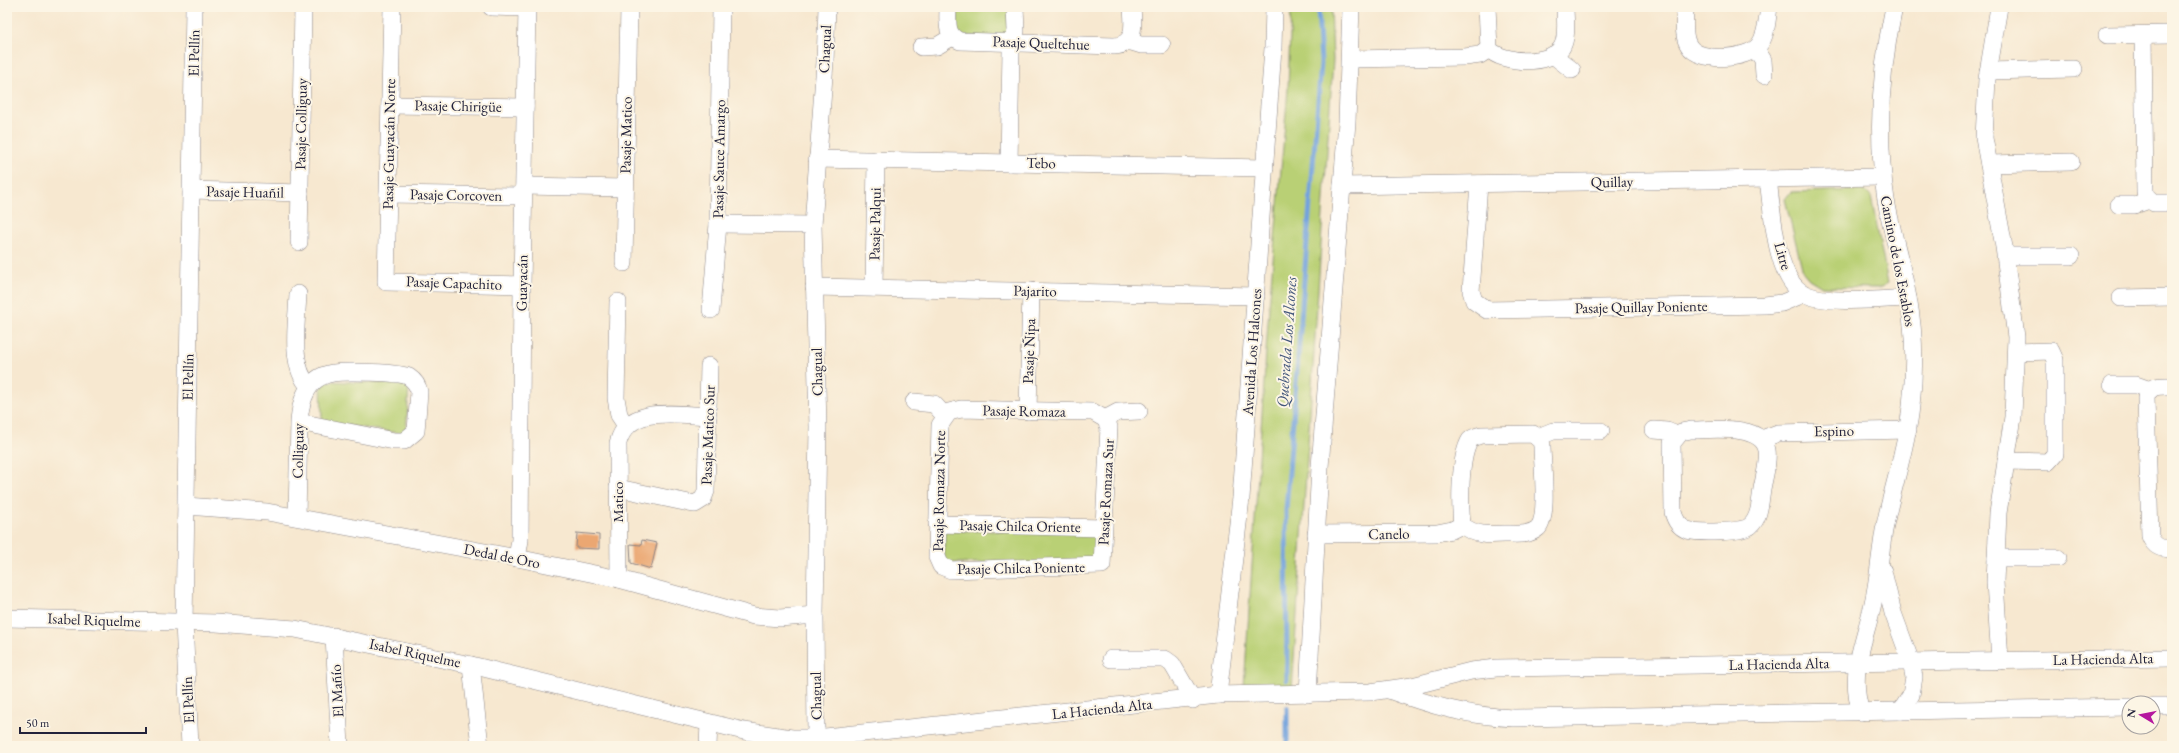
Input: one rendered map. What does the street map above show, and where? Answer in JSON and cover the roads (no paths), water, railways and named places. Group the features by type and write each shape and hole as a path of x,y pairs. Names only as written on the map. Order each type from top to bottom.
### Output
{"street":[{"name":"El Pellín","path":"190,746 184,623 194,7"},
{"name":"Pasaje Colliguay","path":"299,242 303,7"},
{"name":"Pasaje Guayacán Norte","path":"386,282 392,7"},
{"path":"491,7 527,7"},
{"name":"Guayacán","path":"517,558 520,540 522,285 527,7"},
{"name":"Pasaje Matico","path":"624,263 629,7"},
{"name":"Pasaje Sauce Amargo","path":"711,310 718,224 721,7"},
{"name":"Chagual","path":"816,738 815,615 818,427 813,225 825,62 827,7"},
{"path":"921,47 937,46 952,37 948,27 948,7"},
{"path":"1009,163 1011,50 1016,32 1015,7"},
{"path":"1128,41 1133,33 1132,7"},
{"name":"Avenida Los Halcones","path":"1218,695 1241,498 1274,48 1274,7"},
{"path":"1308,694 1316,534 1350,59 1351,7"},
{"path":"1487,7 1489,50"},
{"path":"1489,50 1504,59 1542,59 1553,55 1562,46 1564,40 1565,7"},
{"path":"1685,7 1687,42 1698,55 1709,57 1738,56 1751,53 1756,49 1763,38 1769,7"},
{"name":"Camino de los Establos","path":"1861,712 1856,696 1855,680 1857,663 1870,618 1885,525 1908,430 1914,359 1908,298 1891,228 1883,177 1880,132 1881,84 1894,7"},
{"path":"1999,7 1988,71 1984,138 2006,256 2016,337 2013,417 1998,513 1995,582 2000,661"},
{"path":"2107,35 2172,34"},
{"path":"2143,35 2145,191 2149,200 2154,203 2172,203"},
{"name":"Pasaje Queltehue","path":"952,37 960,41 1120,46 1128,41 1141,45 1162,45"},
{"path":"1756,49 1763,60 1764,75"},
{"path":"1350,59 1465,57 1480,55 1489,50"},
{"path":"1553,55 1572,70"},
{"path":"1988,71 2074,69"},
{"name":"Pasaje Chirigüe","path":"390,105 525,107"},
{"name":"Tebo","path":"817,159 1265,168"},
{"name":"Pasaje Palqui","path":"874,288 876,160"},
{"path":"1989,164 2071,162"},
{"name":"Quillay","path":"1342,186 1883,177"},
{"name":"Litre","path":"1768,179 1783,266 1792,281 1804,294"},
{"name":"Pasaje Quillay Poniente","path":"1479,184 1471,291 1478,305 1492,310 1764,305 1782,303 1804,294"},
{"name":"Pasaje Corcoven","path":"388,194 625,188"},
{"name":"Pasaje Huañil","path":"191,190 300,193"},
{"path":"2119,205 2135,205 2149,200"},
{"path":"718,224 813,225"},
{"path":"2006,256 2071,256"},
{"name":"Pasaje Capachito","path":"386,282 522,285"},
{"name":"Pajarito","path":"814,287 1256,296"},
{"name":"Pasaje Ñipa","path":"1028,411 1031,291"},
{"path":"298,294 297,367 304,381 309,386 322,376 334,373 399,374 410,377 414,381 419,392 416,431 409,439 399,442 299,422"},
{"path":"1804,294 1828,300 1908,298"},
{"path":"2121,298 2172,297"},
{"path":"618,302 616,402 619,415 627,427 637,418 653,414 708,416"},
{"path":"2006,461 2048,462 2055,454 2055,360 2051,351 2016,352"},
{"name":"Pasaje Matico Sur","path":"618,488 689,503 700,502 706,491 709,366"},
{"path":"2112,385 2136,384 2150,390"},
{"name":"Colliguay","path":"297,517 299,422 302,401 309,386"},
{"path":"2172,386 2154,387 2150,390 2146,398 2150,536 2160,548 2172,549"},
{"path":"914,402 934,404 945,416"},
{"name":"Pasaje Romaza","path":"945,416 949,412 961,409 1093,412 1105,419"},
{"path":"1105,419 1118,412 1139,411"},
{"name":"Pasaje Romaza Norte","path":"941,566 936,557 939,430 945,416"},
{"name":"Pasaje Romaza Sur","path":"1102,566 1109,427 1105,419"},
{"name":"Matico","path":"619,579 618,443 621,434 627,427"},
{"path":"1654,430 1667,431 1677,435"},
{"path":"1686,430 1735,430 1750,432 1762,439 1767,447 1767,457 1758,513 1754,522 1742,530 1694,531 1680,526 1673,512 1672,448 1674,439 1677,435 1686,430"},
{"name":"Espino","path":"1762,439 1778,433 1908,430"},
{"path":"1538,437 1542,446 1544,512 1538,528 1523,534 1483,535 1472,532 1462,525 1463,471 1468,445 1472,438 1481,435 1528,434 1538,437 1553,431 1601,431"},
{"name":"Dedal de Oro","path":"186,506 236,509 297,517 517,558 619,579 754,616 780,618 815,615"},
{"name":"Pasaje Chilca Oriente","path":"937,524 1104,528"},
{"name":"Canelo","path":"1316,534 1437,533 1452,530 1462,525"},
{"path":"1996,558 2058,558"},
{"name":"Camino de los Establos","path":"1880,561 1893,613 1911,662 1914,677 1912,695 1901,711"},
{"name":"Pasaje Chilca Poniente","path":"941,566 951,570 1102,566"},
{"name":"Isabel Riquelme","path":"7,618 271,626 334,636 471,664 709,723 774,736 816,738"},
{"name":"El Mañío","path":"334,636 340,746"},
{"name":"La Hacienda Alta","path":"816,738 1193,700 1218,695 1350,694 1389,690 1452,674 1496,668 2172,658"},
{"path":"1111,659 1165,659 1172,664 1193,700"},
{"path":"471,664 480,746"},
{"name":"La Hacienda Alta","path":"1389,690 1452,711 1496,718 2121,707"},
{"path":"2161,706 2172,706"},
{"path":"708,746 709,723"}],"waterway":[{"name":"Quebrada Los Alcones","path":"1287,680 1286,510 1321,63 1318,7"},
{"name":"Quebrada Los Alcones","path":"1287,708 1287,746"}]}
